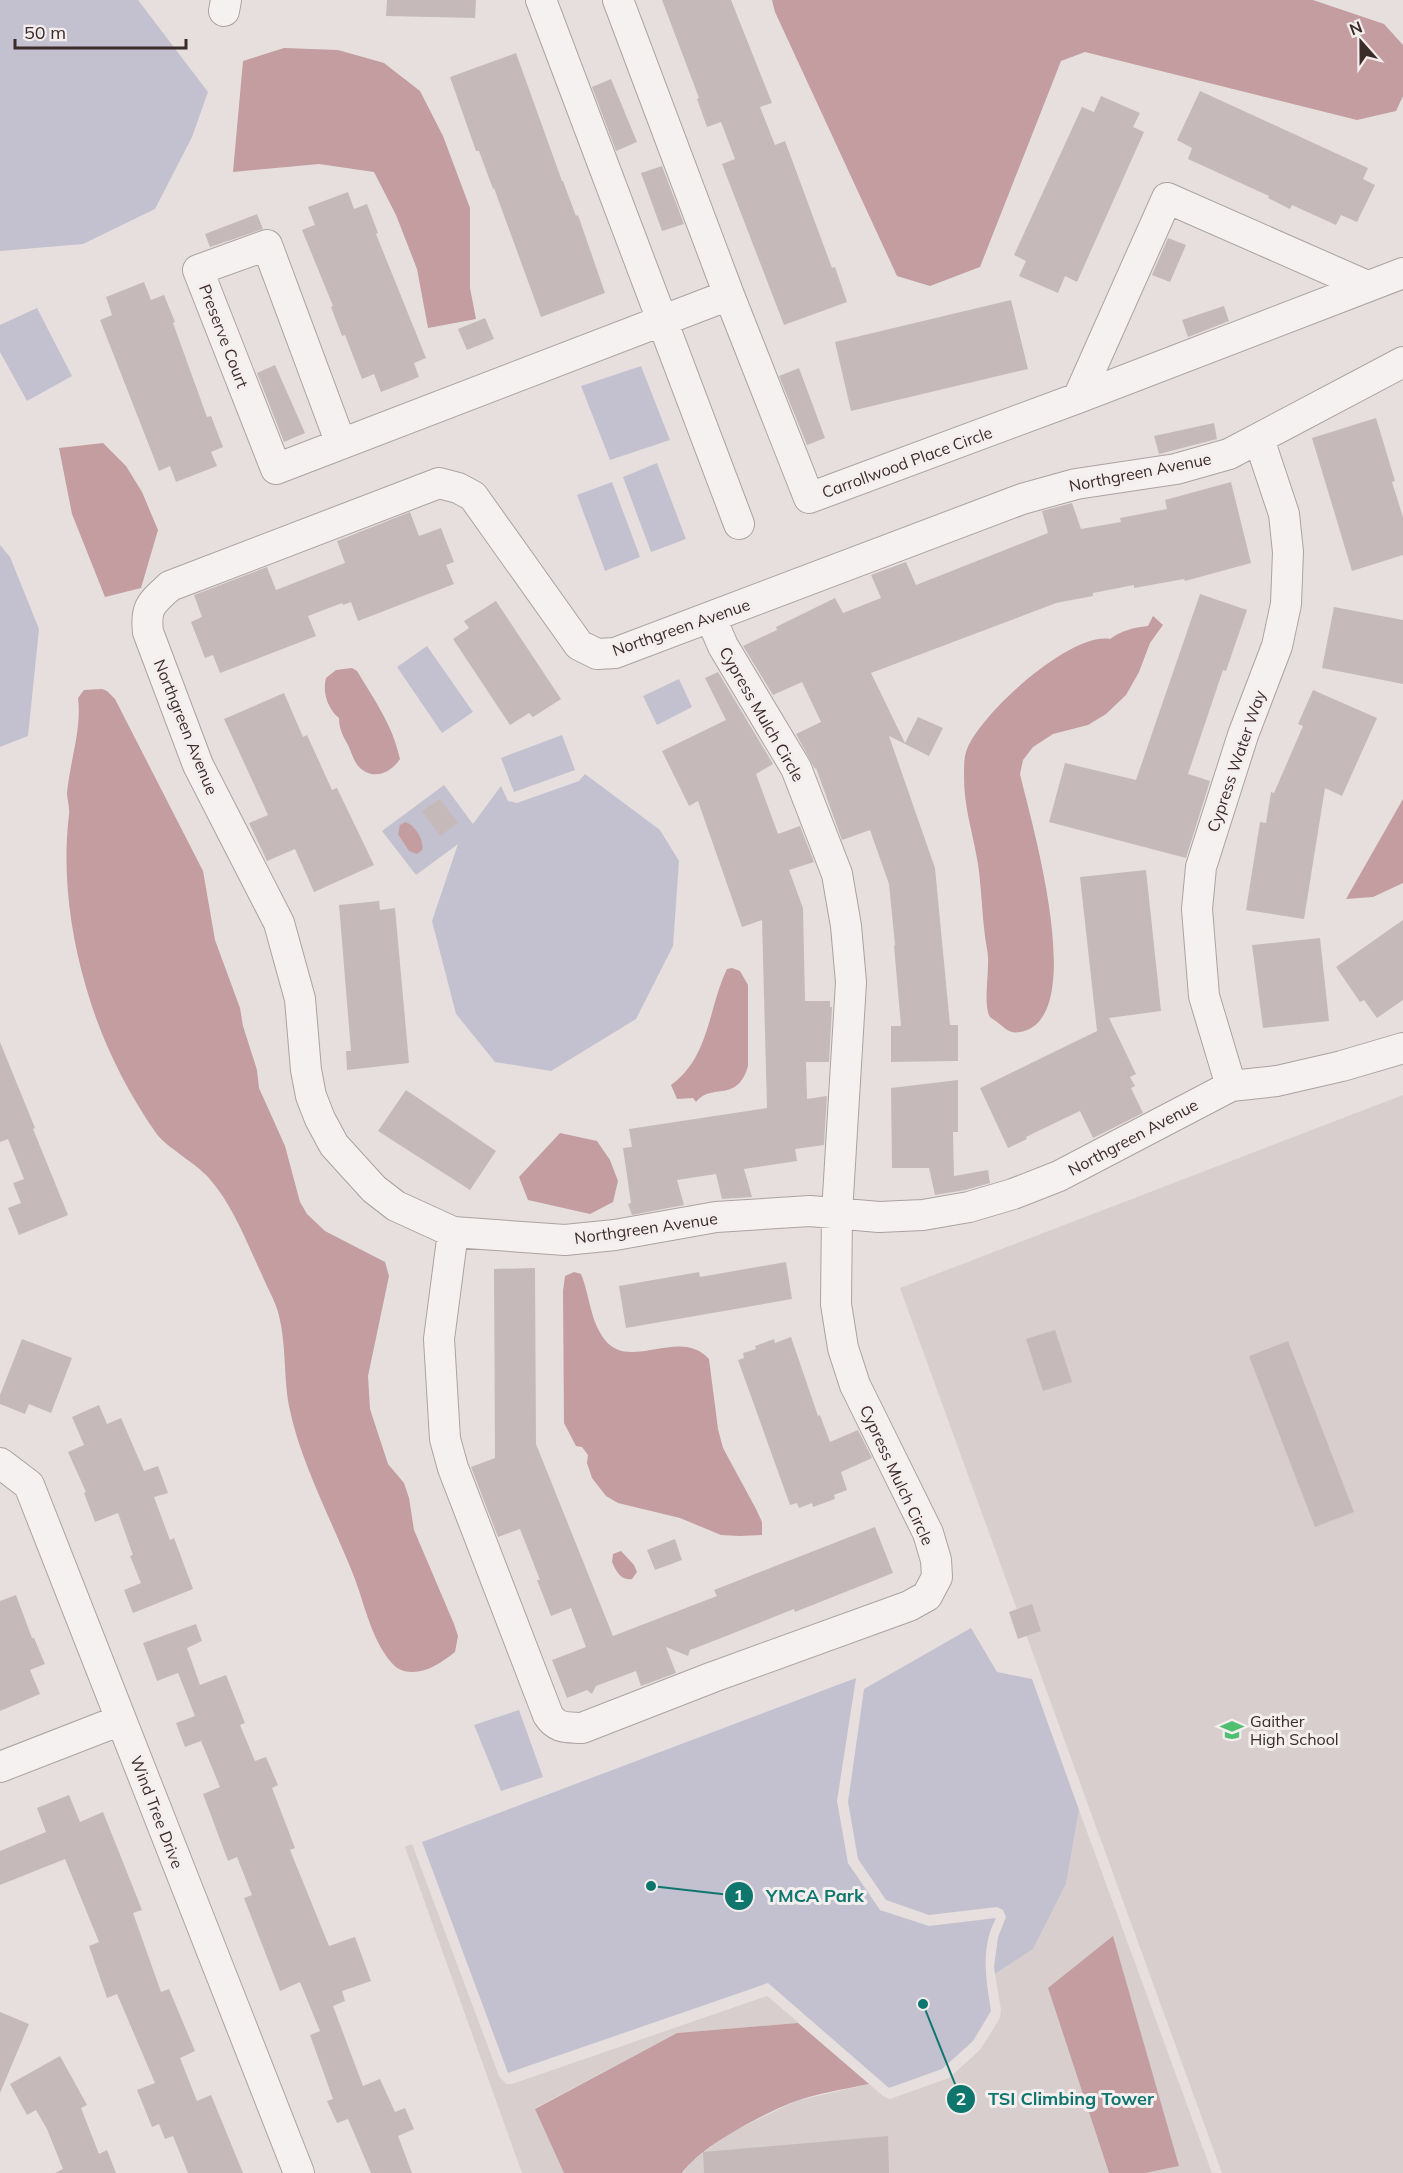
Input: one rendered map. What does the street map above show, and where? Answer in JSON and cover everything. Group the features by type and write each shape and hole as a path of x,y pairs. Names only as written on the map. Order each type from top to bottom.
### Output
{"street":[{"path":"541,0 739,524"},
{"name":"Carrollwood Place Circle","path":"618,0 729,295 809,498 1403,273"},
{"path":"1078,398 1167,198 1367,286"},
{"name":"Preserve Court","path":"341,444 267,245 198,270 276,469 729,295"},
{"name":"Northgreen Avenue","path":"1403,362 1229,454 1176,469 1076,484 1022,499 615,653 597,654 579,645 473,496 458,488 439,483 170,586 152,602 146,615 148,632 198,765 279,922 300,999 306,1070 311,1096 320,1119 334,1145 374,1189 396,1206 453,1232 565,1240 615,1236 716,1217 810,1211 879,1217 922,1215 969,1207 1059,1176 1231,1086 1277,1081 1342,1066 1403,1048"},
{"name":"Cypress Water Way","path":"1231,1086 1204,996 1197,909 1201,867 1243,735 1276,646 1286,604 1288,552 1284,514 1259,439"},
{"name":"Cypress Mulch Circle","path":"453,1232 439,1339 448,1449 453,1468 548,1715 554,1723 563,1727 582,1728 713,1677 909,1606 927,1596 937,1577 936,1560 928,1533 887,1455 855,1385 843,1348 836,1304 837,1213 851,982 846,926 837,874 796,768 723,646 711,618"},
{"name":"Wind Tree Drive","path":"0,1463 29,1485 299,2173"},
{"path":"0,1767 121,1720"}],"shaded area":[{"path":"0,0 138,0 208,92 192,137 155,209 83,244 0,251"},
{"path":"772,0 1313,0 1384,24 1403,45 1403,96 1396,111 1357,120 1085,52 1061,61 980,267 930,286 897,276 775,12"},
{"path":"284,48 338,50 384,63 420,91 443,136 470,208 470,288 476,319 428,328 417,269 396,215 374,172 319,164 233,172 243,61"},
{"path":"37,308 72,376 27,401 0,352 0,325"},
{"path":"641,366 670,440 610,460 581,386"},
{"path":"103,443 126,466 142,492 158,530 141,588 105,597 72,514 59,448"},
{"path":"657,463 686,539 651,552 623,477"},
{"path":"612,482 640,557 605,571 577,495"},
{"path":"0,545 10,557 39,629 28,736 0,747"},
{"path":"1153,616 1163,625 1150,643 1139,672 1126,695 1106,714 1088,725 1053,734 1033,747 1023,760 1020,774 1043,872 1054,957 1051,993 1041,1019 1020,1032 1010,1031 990,1017 988,1011 988,957 978,864 965,799 964,760 966,752 988,718 1027,679 1050,662 1093,640 1110,639 1119,633 1148,626"},
{"path":"427,646 473,712 442,733 397,667"},
{"path":"352,668 357,671 376,702 397,747 400,759 392,768 381,774 370,774 357,765 342,732 339,718 327,700 326,678 336,670"},
{"path":"679,679 692,707 657,725 643,696"},
{"path":"102,689 115,699 203,871 215,940 240,1008 243,1026 257,1070 259,1088 285,1146 300,1202 307,1214 325,1231 385,1262 389,1276 368,1376 370,1409 388,1464 404,1483 414,1530 458,1636 455,1652 425,1670 411,1672 397,1667 381,1648 372,1629 351,1569 300,1447 289,1406 283,1343 276,1306 238,1224 225,1199 208,1177 166,1144 156,1133 115,1064 92,1007 80,966 69,902 66,858 69,812 67,793 77,733 78,698 84,690"},
{"path":"562,735 575,770 514,792 501,758"},
{"path":"585,774 660,830 679,861 673,946 636,1019 551,1071 495,1062 456,1014 432,921 458,844 416,875 382,831 444,785 473,824 501,786 508,801 517,803 579,781"},
{"path":"1403,799 1403,883 1373,897 1346,899"},
{"path":"405,822 412,826 420,837 422,850 417,854 409,851 398,834 400,825"},
{"path":"727,969 740,971 748,985 748,1066 743,1078 731,1089 709,1093 696,1102 693,1098 677,1099 671,1085 694,1061"},
{"name":"Gaither High School","path":"1403,1095 1403,2173 1222,2173 900,1288"},
{"path":"560,1133 597,1141 610,1160 618,1181 613,1202 590,1214 528,1200 519,1177"},
{"path":"574,1272 581,1274 600,1333 615,1349 628,1352 684,1347 697,1350 709,1359 718,1429 723,1448 762,1522 762,1535 721,1535 680,1518 618,1503 606,1496 592,1478 587,1463 588,1455 582,1447 576,1446 564,1423 563,1291 565,1276"},
{"path":"621,1551 634,1565 637,1572 632,1579 622,1577 612,1562 613,1554"},
{"path":"971,1628 997,1672 1032,1679 1079,1810 1066,1884 1033,1949 995,1974 998,1937 1006,1917 1003,1910 997,1907 929,1915 886,1900 858,1859 848,1802 864,1689"},
{"path":"856,1678 837,1801 848,1863 880,1910 929,1926 996,1918 986,1953 986,1976 991,2011 973,2041 942,2069 889,2088 768,1983 508,2073 422,1842"},
{"path":"519,1710 543,1777 501,1791 474,1725"},
{"path":"1079,1810 1212,2173 1145,2173 1179,2166 1048,1988 1109,2173 683,2173 689,2163 730,2133 796,2101 869,2084 890,2099 949,2078 980,2050 1000,2018 1001,2010 995,1974 1033,1949 1066,1884"},
{"path":"412,1844 499,2076 506,2084 512,2084 767,1996 799,2023 677,2033 535,2108 564,2173 522,2173 405,1847"},
{"path":"1113,1936 1179,2166 1145,2173 1109,2173 1048,1988"},
{"path":"798,2023 869,2084 804,2098 768,2113 734,2131 703,2152 682,2173 564,2173 535,2109 677,2033"}],"building":[{"path":"387,0 476,0 475,18 386,16"},
{"path":"662,0 731,0 772,103 760,107 775,145 785,141 847,302 784,325 722,164 735,159 721,122 707,127 697,99 699,98"},
{"path":"516,53 562,181 576,216 578,215 605,293 541,317 494,188 479,151 476,151 450,77"},
{"path":"611,79 637,142 616,151 592,87"},
{"path":"1200,91 1368,168 1363,179 1375,185 1357,222 1341,215 1336,225 1292,205 1290,209 1268,198 1269,196 1188,159 1192,148 1177,140"},
{"path":"1101,96 1140,113 1133,127 1144,132 1077,282 1065,276 1058,293 1019,276 1026,261 1014,255 1082,107 1094,112"},
{"path":"662,166 684,224 662,231 641,173"},
{"path":"348,192 354,209 367,204 378,233 376,234 426,358 414,363 419,377 381,392 374,374 362,379 345,335 342,336 331,307 333,306 302,230 315,225 308,207"},
{"path":"257,214 263,229 210,247 205,234"},
{"path":"1168,238 1186,245 1170,282 1152,275"},
{"path":"144,282 151,300 164,295 207,417 211,416 223,447 211,452 217,466 176,482 170,466 159,471 100,320 112,315 106,297"},
{"path":"1011,300 1028,369 851,411 835,342"},
{"path":"1224,306 1229,321 1188,337 1182,320"},
{"path":"485,318 494,339 467,350 458,329"},
{"path":"275,365 305,433 284,442 257,373"},
{"path":"799,368 825,438 807,445 779,376"},
{"path":"1376,418 1403,517 1403,555 1352,571 1312,438"},
{"path":"1214,423 1217,439 1159,454 1154,436"},
{"path":"1231,482 1251,563 1185,581 1184,579 1134,588 1134,585 1056,603 871,673 905,743 918,717 943,728 929,756 889,736 935,868 950,1025 958,1025 958,1061 891,1062 891,1026 901,1026 895,945 889,884 870,830 842,840 816,768 796,734 821,722 802,682 773,695 743,646 835,598 843,613 881,598 871,575 906,562 916,585 1048,533 1042,511 1072,503 1081,529 1121,522 1120,518 1167,509 1165,500"},
{"path":"410,512 419,536 441,528 454,562 446,565 454,584 358,621 351,602 343,605 342,603 308,616 316,636 220,673 213,655 205,658 191,622 202,617 194,595 267,567 276,590 345,563 337,541"},
{"path":"1200,594 1247,610 1226,671 1223,670 1188,774 1210,781 1186,858 1049,822 1065,763 1136,780"},
{"path":"496,601 561,699 533,717 529,713 510,725 453,639 469,628 464,621"},
{"path":"1334,607 1403,620 1403,684 1322,668"},
{"path":"718,672 773,764 756,774 778,834 800,826 814,862 789,870 803,908 805,1001 830,1001 830,1007 832,1007 829,1062 806,1062 807,1099 827,1096 824,1145 795,1149 797,1161 744,1169 752,1197 722,1199 716,1174 677,1180 684,1205 632,1215 628,1204 631,1203 623,1148 632,1147 629,1129 767,1108 762,920 742,927 698,801 689,806 662,751 726,720 705,678"},
{"path":"1313,690 1377,718 1342,796 1325,788 1304,919 1246,910 1260,822 1266,823 1271,792 1274,793 1303,726 1298,724"},
{"path":"284,693 303,737 307,735 332,790 337,788 374,865 314,892 295,849 267,861 249,823 268,815 224,719"},
{"path":"440,799 458,823 440,836 422,811"},
{"path":"1146,870 1161,1011 1109,1018 1136,1074 1130,1077 1135,1086 1131,1088 1143,1113 1093,1138 1080,1111 1008,1148 980,1088 1097,1031 1080,877"},
{"path":"379,901 380,910 395,908 409,1063 347,1070 346,1051 351,1051 339,905"},
{"path":"1403,920 1403,1000 1377,1018 1364,1000 1360,1002 1336,967"},
{"path":"1320,938 1329,1021 1263,1028 1252,945"},
{"path":"0,1042 68,1215 19,1235 8,1208 21,1203 13,1183 24,1179 8,1139 0,1142"},
{"path":"958,1080 958,1132 953,1132 954,1176 988,1170 990,1183 935,1195 929,1168 892,1168 891,1088"},
{"path":"406,1090 496,1151 470,1190 378,1131"},
{"path":"786,1262 792,1299 626,1328 619,1286 699,1272 700,1277"},
{"path":"535,1268 536,1444 613,1636 717,1596 714,1590 875,1527 893,1573 690,1650 688,1656 666,1647 676,1673 641,1686 636,1671 596,1686 592,1694 587,1690 567,1698 552,1660 586,1647 571,1608 551,1616 520,1529 498,1537 471,1467 495,1458 494,1269"},
{"path":"1055,1330 1072,1382 1043,1391 1026,1339"},
{"path":"791,1337 818,1416 820,1415 830,1442 858,1430 872,1458 841,1472 847,1490 834,1495 835,1499 813,1507 812,1503 799,1508 797,1503 790,1505 738,1360 744,1358 743,1353 756,1349 755,1346 774,1339 775,1343"},
{"path":"22,1339 72,1358 51,1413 29,1404 25,1414 0,1404 0,1395"},
{"path":"1288,1341 1354,1512 1315,1527 1249,1356"},
{"path":"99,1405 107,1424 121,1418 144,1471 158,1466 168,1493 154,1497 170,1540 174,1538 193,1589 133,1613 124,1590 141,1583 130,1556 133,1555 118,1513 95,1522 84,1493 86,1492 68,1452 84,1445 72,1417"},
{"path":"675,1539 682,1560 655,1570 647,1550"},
{"path":"16,1595 32,1638 45,1664 30,1670 40,1694 0,1711 0,1601"},
{"path":"1032,1604 1041,1631 1018,1639 1009,1612"},
{"path":"196,1624 202,1641 187,1648 200,1685 226,1675 245,1723 240,1725 255,1761 266,1757 278,1785 272,1788 295,1848 290,1850 329,1946 355,1937 371,1981 342,1991 345,2001 333,2006 363,2086 380,2079 395,2112 405,2108 414,2129 398,2136 412,2173 371,2173 348,2119 337,2123 327,2101 333,2099 310,2035 320,2031 300,1982 280,1991 244,1898 252,1895 237,1857 228,1861 203,1794 220,1787 201,1741 185,1747 176,1723 195,1716 178,1673 157,1681 143,1643"},
{"path":"69,1795 80,1822 103,1812 142,1910 133,1913 161,1992 169,1989 195,2051 180,2058 197,2101 211,2095 243,2173 188,2173 173,2136 165,2139 159,2124 152,2127 137,2090 155,2083 117,1994 107,1998 89,1946 99,1942 65,1859 0,1885 0,1851 46,1832 37,1808"},
{"path":"0,2012 29,2024 0,2093"},
{"path":"60,2056 87,2105 81,2108 99,2154 107,2150 116,2173 55,2173 63,2169 47,2129 36,2110 27,2115 10,2084"},
{"path":"888,2136 889,2173 704,2173 703,2152"}],"place":[{"name":"Gaither High School","path":"1232,1730"},
{"name":"YMCA Park","path":"651,1886"},
{"name":"TSI Climbing Tower","path":"923,2004"}]}
